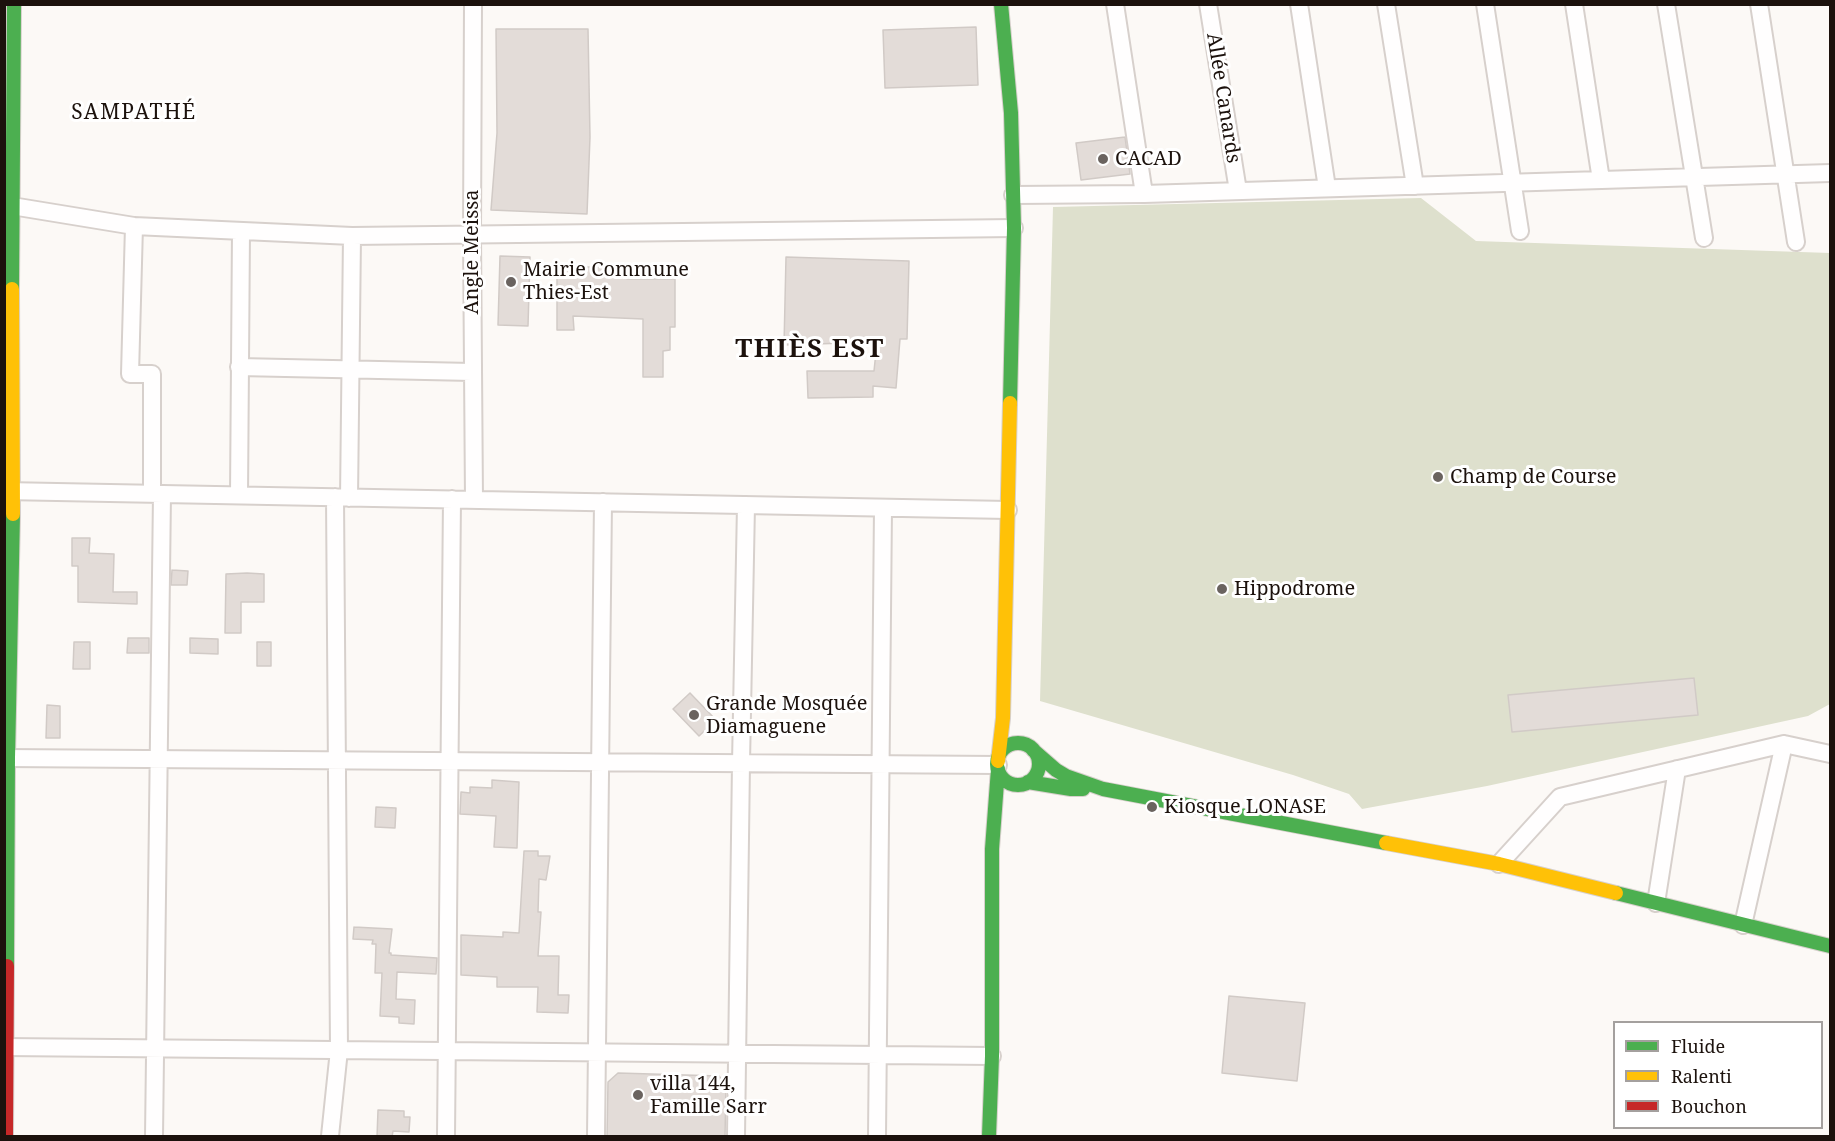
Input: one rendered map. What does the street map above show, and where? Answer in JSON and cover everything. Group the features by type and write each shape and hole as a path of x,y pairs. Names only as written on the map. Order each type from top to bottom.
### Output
{"main road":[{"path":"6,1137 6,758 14,4"},
{"path":"989,1137 992,1056 992,849 1003,718 1014,228 1011,113 1001,4"},
{"path":"992,849 1018,792 1034,777 1039,763 1017,725 1003,687"},
{"path":"1103,789 1018,792 1006,780 998,765 1000,753 1012,744 1021,743 1066,776 1103,789 1499,864 1830,946"}],"street":[{"name":"Angle Meissa","path":"473,4 474,500"},
{"path":"1115,4 1144,194"},
{"name":"Allée Canards","path":"1208,4 1238,191"},
{"path":"1299,4 1327,188"},
{"path":"1386,4 1415,186"},
{"path":"1485,4 1520,231"},
{"path":"1574,4 1601,180"},
{"path":"1666,4 1704,238"},
{"path":"1759,4 1796,242"},
{"path":"1013,195 1144,194 1830,173"},
{"path":"12,206 134,226 352,236 1014,228"},
{"path":"134,226 130,374 152,374 157,494 158,759 154,1137"},
{"path":"239,495 241,231"},
{"path":"330,1137 339,1050 337,760 342,497 350,370 352,236"},
{"path":"239,367 472,372"},
{"path":"9,491 1008,510"},
{"path":"446,1137 452,500"},
{"path":"596,1137 603,502"},
{"path":"736,1137 746,505"},
{"path":"877,1137 883,508"},
{"path":"1743,925 1784,744"},
{"path":"1499,864 1560,796 1784,744 1830,754"},
{"path":"6,758 998,765"},
{"path":"1656,903 1677,769"},
{"path":"6,1047 992,1056"}],"green space":[{"name":"Champ de Course","path":"1421,198 1476,241 1830,253 1830,704 1808,716 1487,786 1362,809 1349,794 1293,775 1040,701 1053,207"}],"building":[{"path":"976,27 978,85 885,88 883,30"},
{"path":"496,29 588,29 590,137 587,214 491,210 497,133"},
{"name":"CACAD","path":"1125,137 1130,174 1081,180 1076,143"},
{"path":"500,256 530,257 528,326 498,325"},
{"path":"786,257 909,261 907,339 900,339 896,388 873,386 873,397 808,398 807,371 874,371 877,342 784,345"},
{"path":"557,267 627,267 627,279 675,279 675,327 670,327 670,350 663,351 663,377 643,377 643,319 573,316 574,330 557,330"},
{"path":"72,538 90,538 89,553 114,554 113,592 137,592 137,604 78,602 78,566 72,566"},
{"path":"172,570 188,571 187,585 171,585"},
{"path":"226,574 264,574 264,602 241,602 241,633 225,633"},
{"path":"128,638 149,638 149,653 127,653"},
{"path":"190,638 218,639 218,654 190,653"},
{"path":"74,642 90,642 90,669 73,669"},
{"path":"257,642 271,642 271,666 257,666"},
{"path":"1694,678 1698,715 1512,732 1508,695"},
{"name":"Grande Mosquée Diamaguene","path":"690,693 716,720 699,736 673,709"},
{"path":"47,705 60,706 60,738 46,738"},
{"path":"492,780 519,782 517,848 494,847 496,816 460,814 461,792 470,793 470,787 492,788"},
{"path":"376,807 396,808 395,828 375,827"},
{"path":"524,851 538,851 538,856 550,856 546,880 539,879 538,912 541,912 538,956 559,956 558,995 569,995 568,1013 537,1012 538,987 497,987 497,977 461,975 461,935 503,937 503,932 519,933"},
{"path":"354,927 392,929 389,953 391,955 437,958 436,974 397,972 396,999 415,1000 414,1024 399,1023 399,1017 380,1016 382,973 375,973 376,944 372,944 373,940 353,939"},
{"path":"1229,996 1305,1003 1297,1081 1222,1073"},
{"path":"618,1073 719,1076 726,1085 725,1137 607,1137 608,1082"},
{"path":"378,1110 404,1111 404,1117 410,1117 409,1132 393,1131 392,1137 377,1137"}],"traffic: fast":[{"path":"12,289 14,4"},
{"path":"1001,4 1011,113 1014,228 1010,403"},
{"path":"7,966 13,514"},
{"path":"1018,743 1033,749 1039,764 1033,779 1018,785 1003,779 997,764 1003,749 1018,743"},
{"path":"1033,750 1066,776 1103,789 1386,843"},
{"path":"989,1136 992,1056 992,849 998,769"},
{"path":"1028,782 1083,789"},
{"path":"1616,893 1830,946"}],"traffic: slow":[{"path":"12,289 13,514"},
{"path":"998,761 1003,718 1010,403"},
{"path":"1386,843 1499,864 1616,893"}],"traffic: jam":[{"path":"6,1136 7,966"}],"place":[{"name":"CACAD","path":"1103,159"},
{"name":"Mairie Commune Thies-Est","path":"511,282"},
{"name":"Champ de Course","path":"1438,477"},
{"name":"Hippodrome","path":"1222,589"},
{"name":"Grande Mosquée Diamaguene","path":"694,715"},
{"name":"Kiosque LONASE","path":"1152,807"},
{"name":"villa 144, Famille Sarr","path":"638,1095"}],"district":[{"name":"SAMPATHÉ","path":"134,113"},
{"name":"THIÈS EST","path":"810,350"}]}
